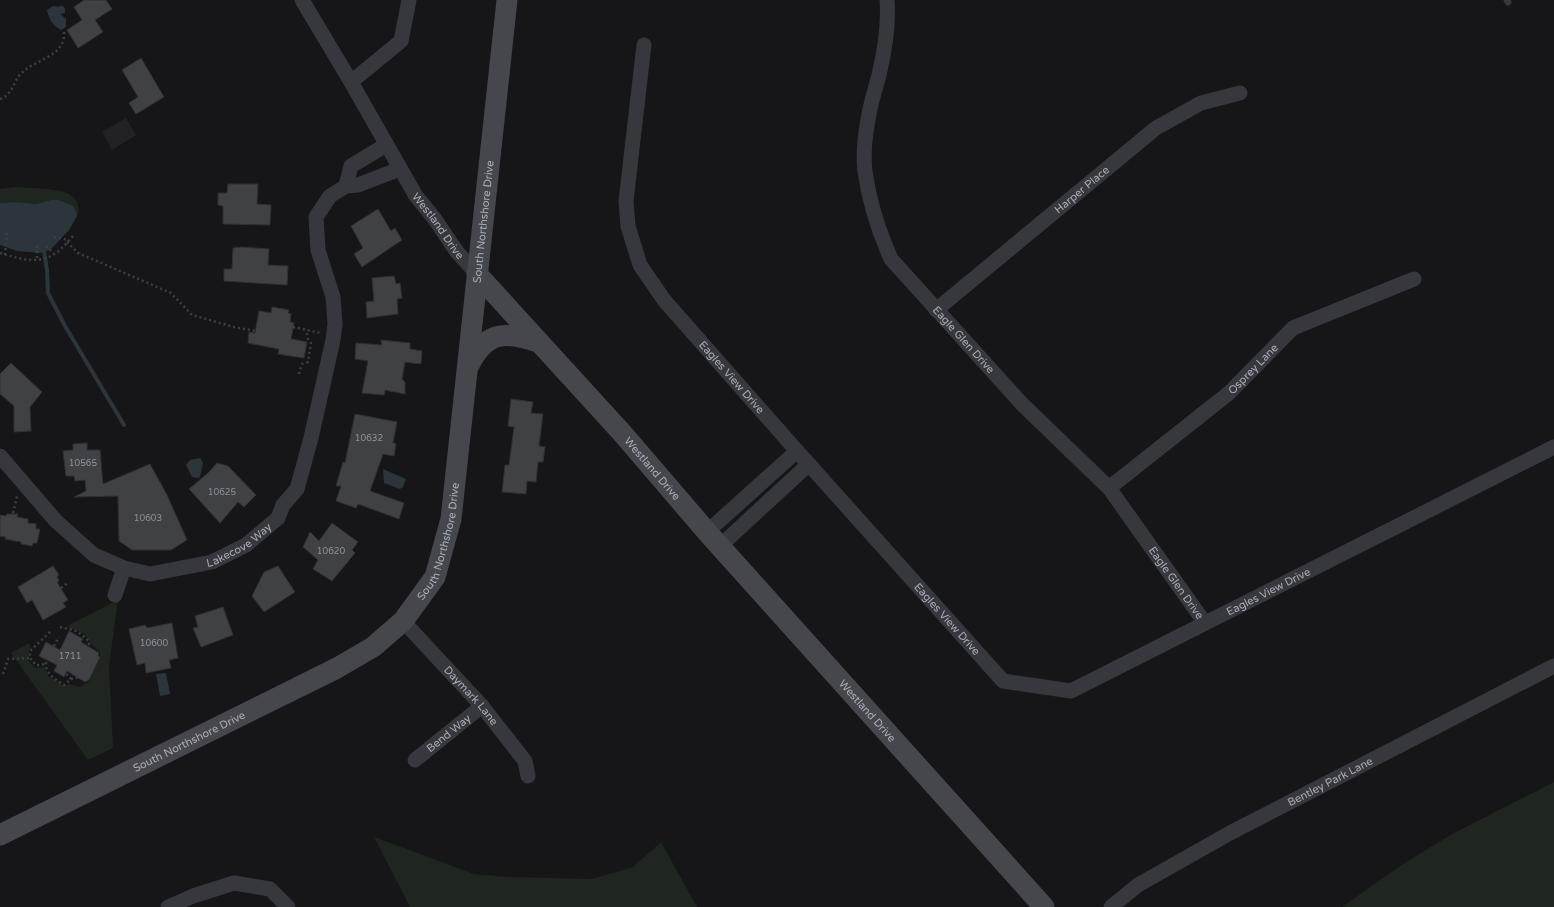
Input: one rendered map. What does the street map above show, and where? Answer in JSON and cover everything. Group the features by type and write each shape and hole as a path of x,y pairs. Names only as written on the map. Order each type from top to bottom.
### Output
{"main road":[{"name":"South Northshore Drive","path":"0,835 337,668 373,647 403,621 435,577 451,519 507,0"},
{"name":"Westland Drive","path":"477,274 623,434 714,539 1044,907"},
{"path":"466,372 476,353 486,341 491,338 514,335 538,342"}],"street":[{"name":"Westland Drive","path":"302,0 352,82 416,196 434,218 457,252 477,274"},
{"path":"352,82 401,41 409,0"},
{"name":"Eagle Glen Drive","path":"887,0 888,18 885,43 868,118 865,144 865,171 873,210 882,240 891,259 1022,404 1109,488 1205,623"},
{"name":"Eagles View Drive","path":"644,45 626,201 628,226 640,265 664,300 1003,681 1071,690 1554,447"},
{"name":"Harper Place","path":"936,310 1156,128 1201,102 1240,93"},
{"path":"346,186 351,166 386,145"},
{"name":"Lakecove Way","path":"1,459 56,521 94,555 124,568 150,574 212,562 246,545 278,518 283,505 297,489 311,438 334,336 334,297 318,250 316,217 330,196 346,186 358,185 400,169"},
{"name":"Osprey Lane","path":"1109,488 1229,393 1293,328 1414,279"},
{"path":"714,539 797,451"},
{"path":"714,539 809,464"},
{"path":"115,595 124,568"},
{"name":"Daymark Lane","path":"403,621 482,706 525,762 528,776"},
{"name":"Bentley Park Lane","path":"1111,907 1138,886 1230,833 1554,666"},
{"name":"Bend Way","path":"415,760 482,706"},
{"path":"168,907 193,896 234,883 270,889 288,907"}],"path":[{"path":"0,99 9,94 15,81 24,71 59,48 65,38 64,32"},
{"path":"5,255 7,231"},
{"path":"0,253 32,261 37,260 53,255 74,235"},
{"path":"54,237 68,241 78,253 171,293 192,315 234,327 261,332"},
{"path":"37,246 37,260"},
{"path":"46,246 53,255"},
{"path":"293,327 334,336"},
{"path":"299,374 302,364 308,362 311,343 308,339 306,330"},
{"path":"14,513 15,506"},
{"path":"57,591 69,582"},
{"path":"60,627 77,631 90,641 89,648"},
{"path":"50,632 30,651 30,658 36,666 42,665 46,662 46,668 49,674 64,685 71,679 80,677"},
{"path":"54,646 59,637"},
{"path":"3,674 8,659 30,658"},
{"path":"67,671 67,675 71,679"}],"shaded area":[{"path":"53,6 63,6 65,9 65,13 60,14 66,19 66,27 61,30 51,22 47,10"},
{"path":"126,118 136,135 112,150 102,132"},
{"path":"14,187 39,188 64,192 71,196 78,205 79,209 77,216 76,211 51,200 36,204 14,202 0,203 0,189"},
{"path":"51,200 58,200 73,206 77,216 69,230 51,249 42,253 17,251 0,245 0,203 14,202 36,204"},
{"path":"200,458 203,463 200,477 192,477 186,465 190,460"},
{"path":"383,469 406,479 403,487 400,489 384,483"},
{"path":"118,600 109,666 113,748 88,760 11,653 30,643 28,660 35,668 44,667 49,677 64,686 69,684 79,687 89,682 100,657 100,652 80,631 68,628 69,625"},
{"path":"166,673 170,694 160,696 156,674"},
{"path":"1554,782 1554,907 1342,907 1400,866 1452,834"},
{"path":"374,837 474,874 508,877 592,879 633,867 661,842 697,907 410,907"}],"building":[{"path":"84,0 106,0 112,9 95,20 103,32 78,48 67,30 82,20 74,7"},
{"path":"141,58 164,97 136,114 129,103 138,97 122,70"},
{"path":"228,184 258,184 257,204 271,205 270,225 223,224 223,206 218,205 218,193 227,193"},
{"path":"378,209 391,231 395,228 402,240 362,267 354,254 363,248 351,226"},
{"path":"242,247 269,249 268,265 288,266 287,285 224,281 224,269 232,269 233,248"},
{"path":"394,276 396,284 400,283 402,298 397,299 398,314 367,318 366,302 374,301 372,278"},
{"path":"272,307 289,310 288,313 291,314 290,322 294,323 291,339 307,342 304,358 278,354 279,349 248,343 249,332 255,333 259,311 271,313"},
{"path":"381,340 410,343 410,349 422,351 421,364 405,362 402,379 405,382 405,394 385,390 384,395 362,393 368,361 355,359 356,343 382,345"},
{"path":"11,363 42,392 30,407 31,431 14,432 14,406 0,394 0,374"},
{"path":"511,399 533,402 531,413 543,414 539,446 545,447 543,462 538,462 536,482 527,481 526,494 502,492 505,465 509,465 514,427 508,426"},
{"path":"355,414 397,422 393,443 396,444 394,456 383,454 370,491 404,503 399,519 358,504 356,508 336,501 341,486 336,486 343,462 345,463"},
{"path":"87,443 87,450 100,450 103,484 150,464 167,495 187,540 171,550 132,550 119,541 118,496 74,497 86,491 85,480 75,481 74,476 66,476 63,451 73,450 73,444"},
{"path":"217,463 228,466 256,495 244,507 238,502 220,523 189,489 208,473"},
{"path":"7,514 18,514 17,517 28,519 28,523 36,524 36,529 40,529 37,543 33,543 32,546 21,544 21,542 5,539 6,537 0,536 0,515 6,516"},
{"path":"332,523 358,542 352,550 355,553 332,581 313,569 318,560 303,547 310,532 319,541"},
{"path":"53,566 59,575 57,576 59,581 57,582 68,600 63,603 66,607 43,620 32,600 27,603 18,587"},
{"path":"278,566 295,592 264,612 252,596 264,572"},
{"path":"223,607 233,635 201,647 193,628 198,627 195,616"},
{"path":"172,623 178,658 169,660 171,668 146,673 145,663 137,665 129,629 145,625 147,628"},
{"path":"69,631 83,639 81,642 99,653 98,656 100,657 89,680 85,682 67,671 64,677 54,671 57,665 39,656 46,642 60,650"}],"waterway":[{"path":"44,251 48,293 65,326 124,425"}]}
